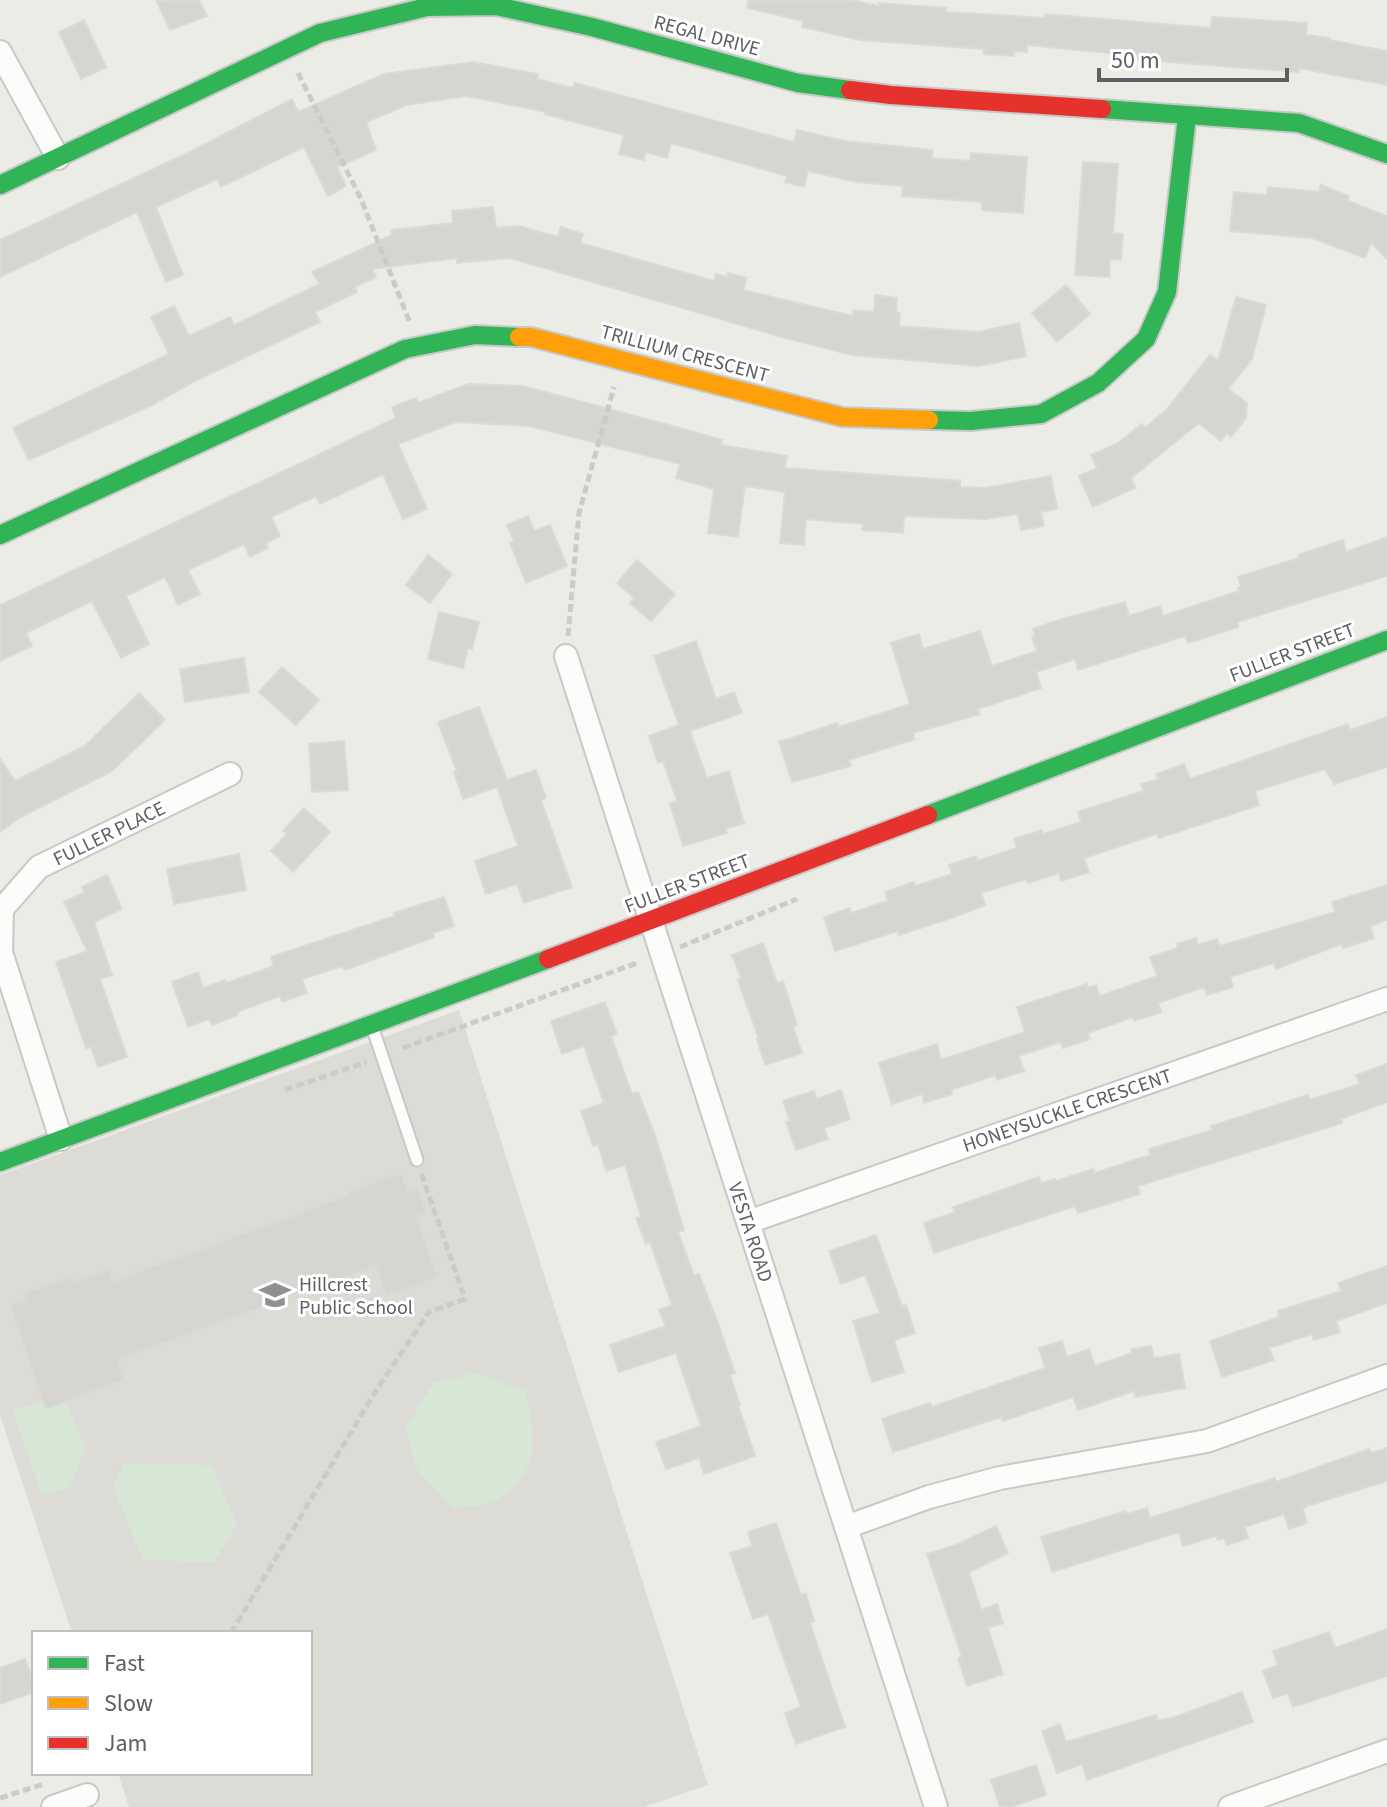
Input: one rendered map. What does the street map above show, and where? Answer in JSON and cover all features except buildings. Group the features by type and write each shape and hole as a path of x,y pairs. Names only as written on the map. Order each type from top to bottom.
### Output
{"street":[{"name":"REGAL DRIVE","path":"0,185 320,33 427,7 496,6 592,27 798,83 891,95 1299,123 1387,154"},
{"path":"0,52 58,158"},
{"name":"TRILLIUM CRESCENT","path":"0,535 405,349 475,335 531,337 842,417 971,421 1041,414 1098,383 1146,339 1167,292 1187,116"},
{"name":"FULLER STREET","path":"0,1162 651,921 1387,640"},
{"name":"VESTA ROAD","path":"566,656 936,1807"},
{"name":"FULLER PLACE","path":"61,1139 1,952 2,909 39,867 230,774"},
{"name":"HONEYSUCKLE CRESCENT","path":"748,1222 1387,999"},
{"path":"846,1527 929,1497 1000,1478 1207,1441 1387,1376"},
{"path":"1230,1807 1387,1751"},
{"path":"53,1807 87,1795"}],"lane":[{"path":"371,1024 417,1160"}],"path":[{"path":"287,49 361,199 419,346"},
{"path":"566,656 579,513 621,359"},
{"path":"403,1048 637,963"},
{"path":"232,1631 375,1392 429,1312 465,1299 417,1160"},
{"path":"0,1798 45,1783"}],"shaded area":[{"name":"Hillcrest Public School","path":"459,1010 708,1785 644,1807 129,1807 119,1775 312,1775 312,1631 71,1631 0,1415 0,1175"}],"green space":[{"path":"477,1373 525,1391 531,1423 531,1453 528,1467 510,1491 490,1503 452,1508 417,1469 406,1428 433,1383"},
{"path":"63,1395 85,1448 70,1487 42,1495 13,1411"},
{"path":"124,1463 211,1465 237,1524 214,1562 143,1560 113,1486"}],"traffic: fast":[{"path":"0,185 320,33 427,7 496,6 592,27 798,83 850,90"},
{"path":"1102,109 1299,123 1387,154"},
{"path":"929,420 971,421 1041,414 1098,383 1146,339 1167,292 1187,116"},
{"path":"0,535 405,349 475,335 519,337"},
{"path":"928,815 1387,640"},
{"path":"0,1162 548,959"}],"traffic: slow":[{"path":"519,337 531,337 842,417 929,420"}],"traffic: jam":[{"path":"850,90 1102,109"},
{"path":"548,959 928,815"}],"place":[{"name":"Hillcrest Public School","path":"275,1295"}]}
